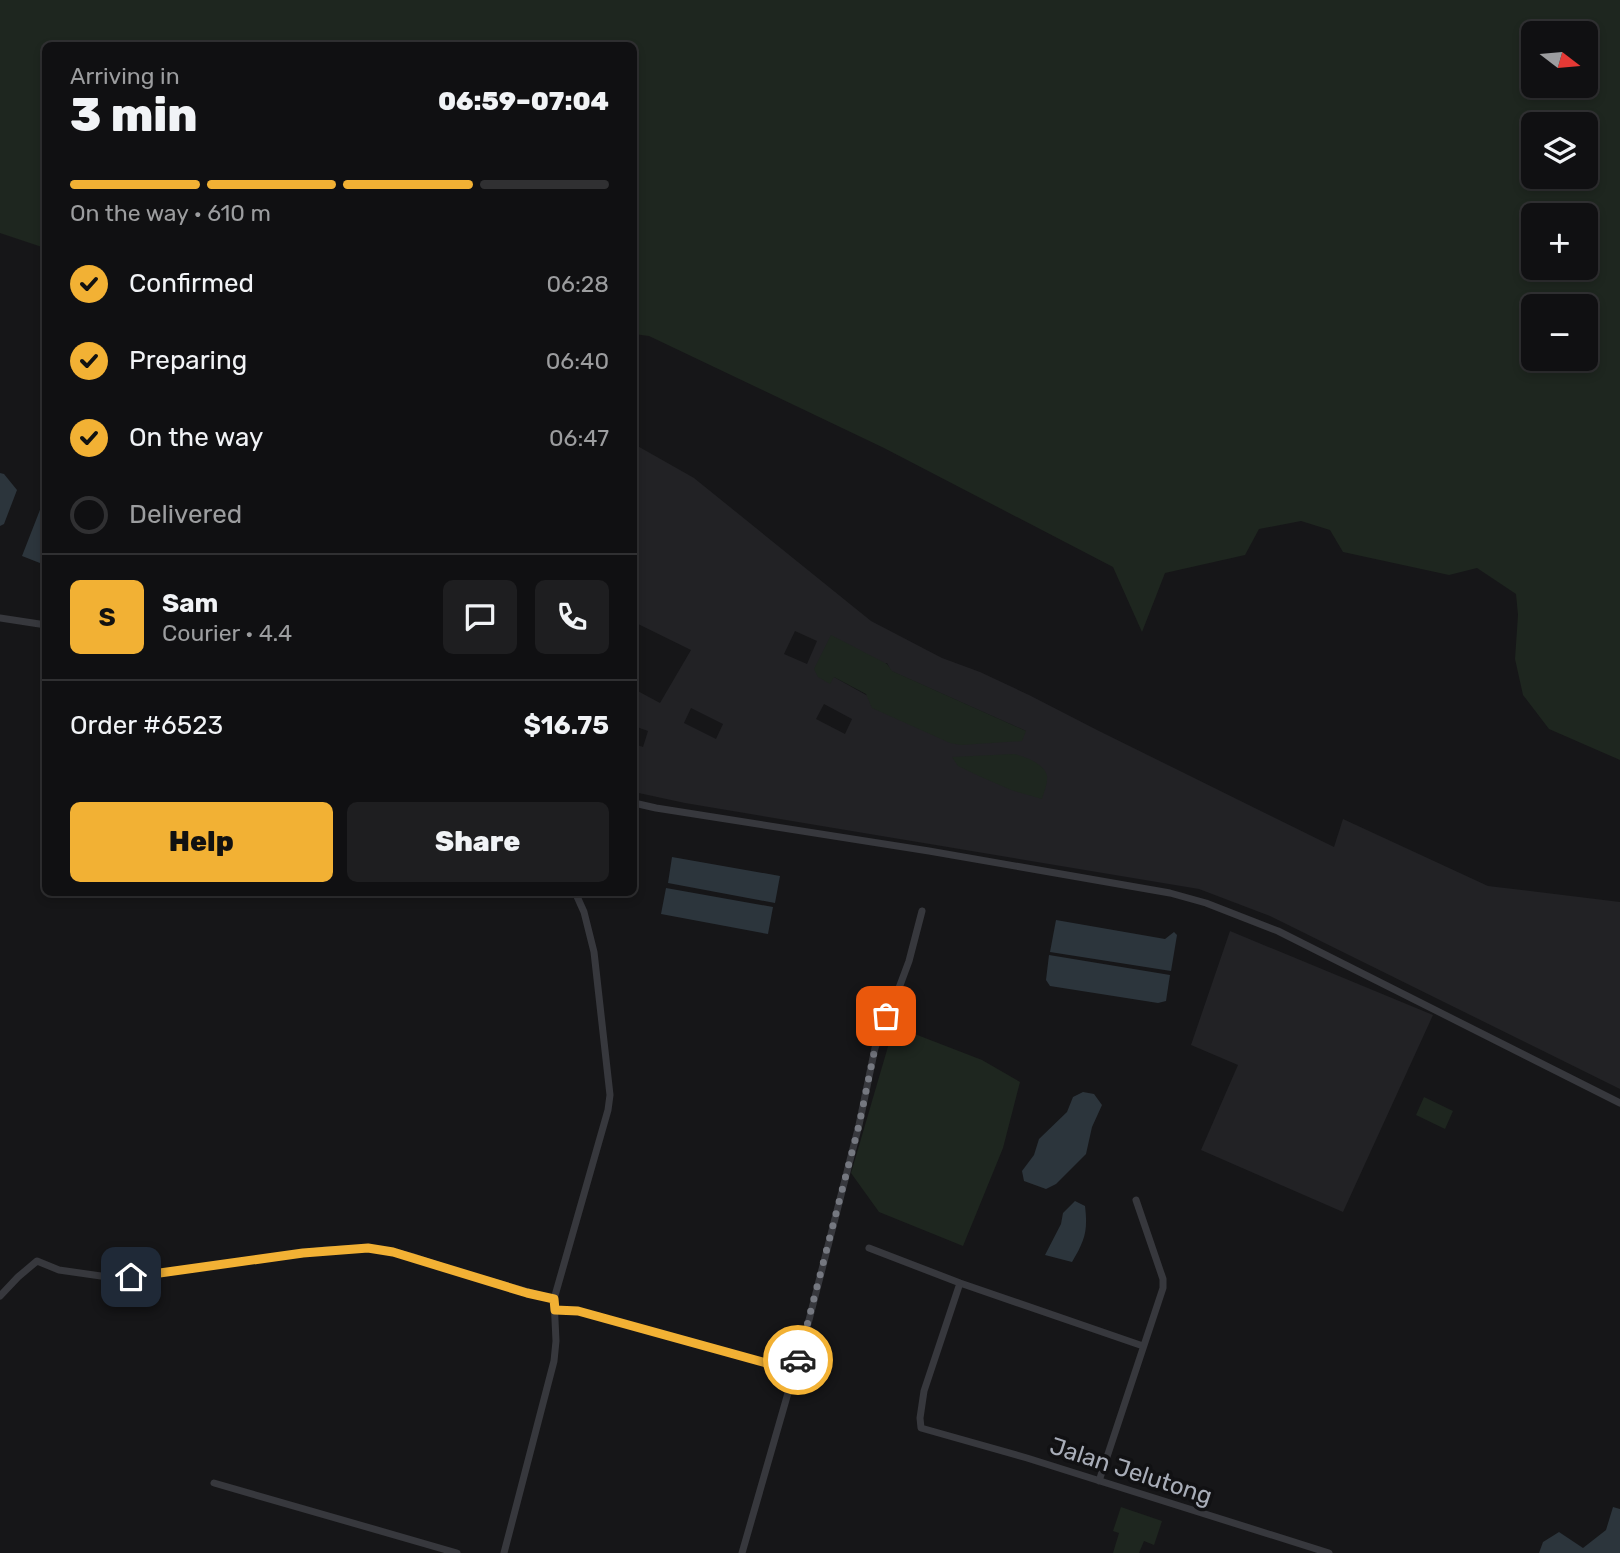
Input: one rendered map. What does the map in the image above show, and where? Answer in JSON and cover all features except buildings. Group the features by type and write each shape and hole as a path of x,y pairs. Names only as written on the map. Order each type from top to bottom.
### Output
{"street":[{"path":"0,618 42,624"},
{"path":"637,804 1170,893 1206,903 1278,931 1620,1103"},
{"path":"505,1553 554,1361 554,1299 610,1096 594,951 577,896"},
{"path":"742,1553 795,1371 859,1125 875,1048 909,961 922,911"},
{"path":"1099,1481 1161,1296 1163,1279 1136,1200"},
{"path":"0,1296 37,1261 59,1270 131,1277 303,1253 368,1248 393,1252 554,1299"},
{"path":"869,1248 960,1283 1143,1346"},
{"name":"Jalan Jelutong","path":"960,1283 924,1391 921,1428 1027,1458 1329,1553"},
{"path":"555,1310 578,1311 795,1371"},
{"path":"214,1483 457,1553"},
{"path":"1295,1553 1298,1543"}],"shaded area":[{"path":"0,0 1620,0 1620,760 1549,729 1523,695 1515,659 1518,615 1516,594 1477,568 1449,575 1343,552 1330,530 1301,521 1259,529 1245,555 1165,573 1142,632 1113,567 884,448 649,336 637,334 637,42 42,42 42,247 0,233"},
{"path":"637,446 694,478 871,621 942,658 1029,695 1334,847 1343,819 1488,886 1620,902 1620,1089 1270,916 1199,889 637,793 637,745 643,747 648,731 637,727 637,691 660,703 691,650 637,623","holes":["795,631 817,641 807,664 784,654","887,663 891,671 1026,731 866,695 834,677","824,704 852,719 845,734 816,719","691,708 723,724 716,739 684,723"]},
{"path":"0,473 4,474 17,490 4,524 0,526"},
{"path":"42,505 42,564 22,556"},
{"path":"831,635 887,664 892,671 1026,731 1022,741 961,745 950,743 872,708 866,694 834,677 830,684 818,677 814,669"},
{"path":"1014,754 1034,761 1045,772 1047,782 1042,799 1011,790 979,776 958,766 952,757"},
{"path":"672,857 780,876 775,903 668,883"},
{"path":"666,888 773,907 768,934 661,914"},
{"path":"1056,920 1165,939 1174,932 1177,935 1171,971 1050,952"},
{"path":"1230,931 1433,1015 1343,1212 1201,1150 1238,1065 1191,1045"},
{"path":"1049,955 1170,975 1166,1001 1158,1003 1050,986 1046,980"},
{"path":"894,1026 982,1060 1020,1082 1003,1148 963,1246 879,1212 851,1173"},
{"path":"1083,1092 1094,1094 1102,1105 1092,1127 1086,1154 1056,1184 1046,1189 1024,1181 1022,1171 1034,1155 1039,1139 1067,1112 1073,1097"},
{"path":"1424,1097 1453,1111 1445,1129 1416,1115"},
{"path":"1075,1201 1085,1206 1086,1222 1083,1241 1072,1262 1045,1255 1061,1224 1063,1213"},
{"path":"1121,1507 1162,1521 1154,1545 1144,1541 1139,1553 1113,1553 1119,1533 1113,1531"},
{"path":"1613,1507 1620,1509 1620,1553 1539,1553 1543,1542 1559,1532 1583,1548 1606,1530"}],"way so far":[{"path":"798,1360 859,1125 875,1048 886,1016"}],"route":[{"path":"131,1277 326,1250 368,1248 414,1257 554,1299 555,1310 578,1311 795,1371 798,1360"}]}
